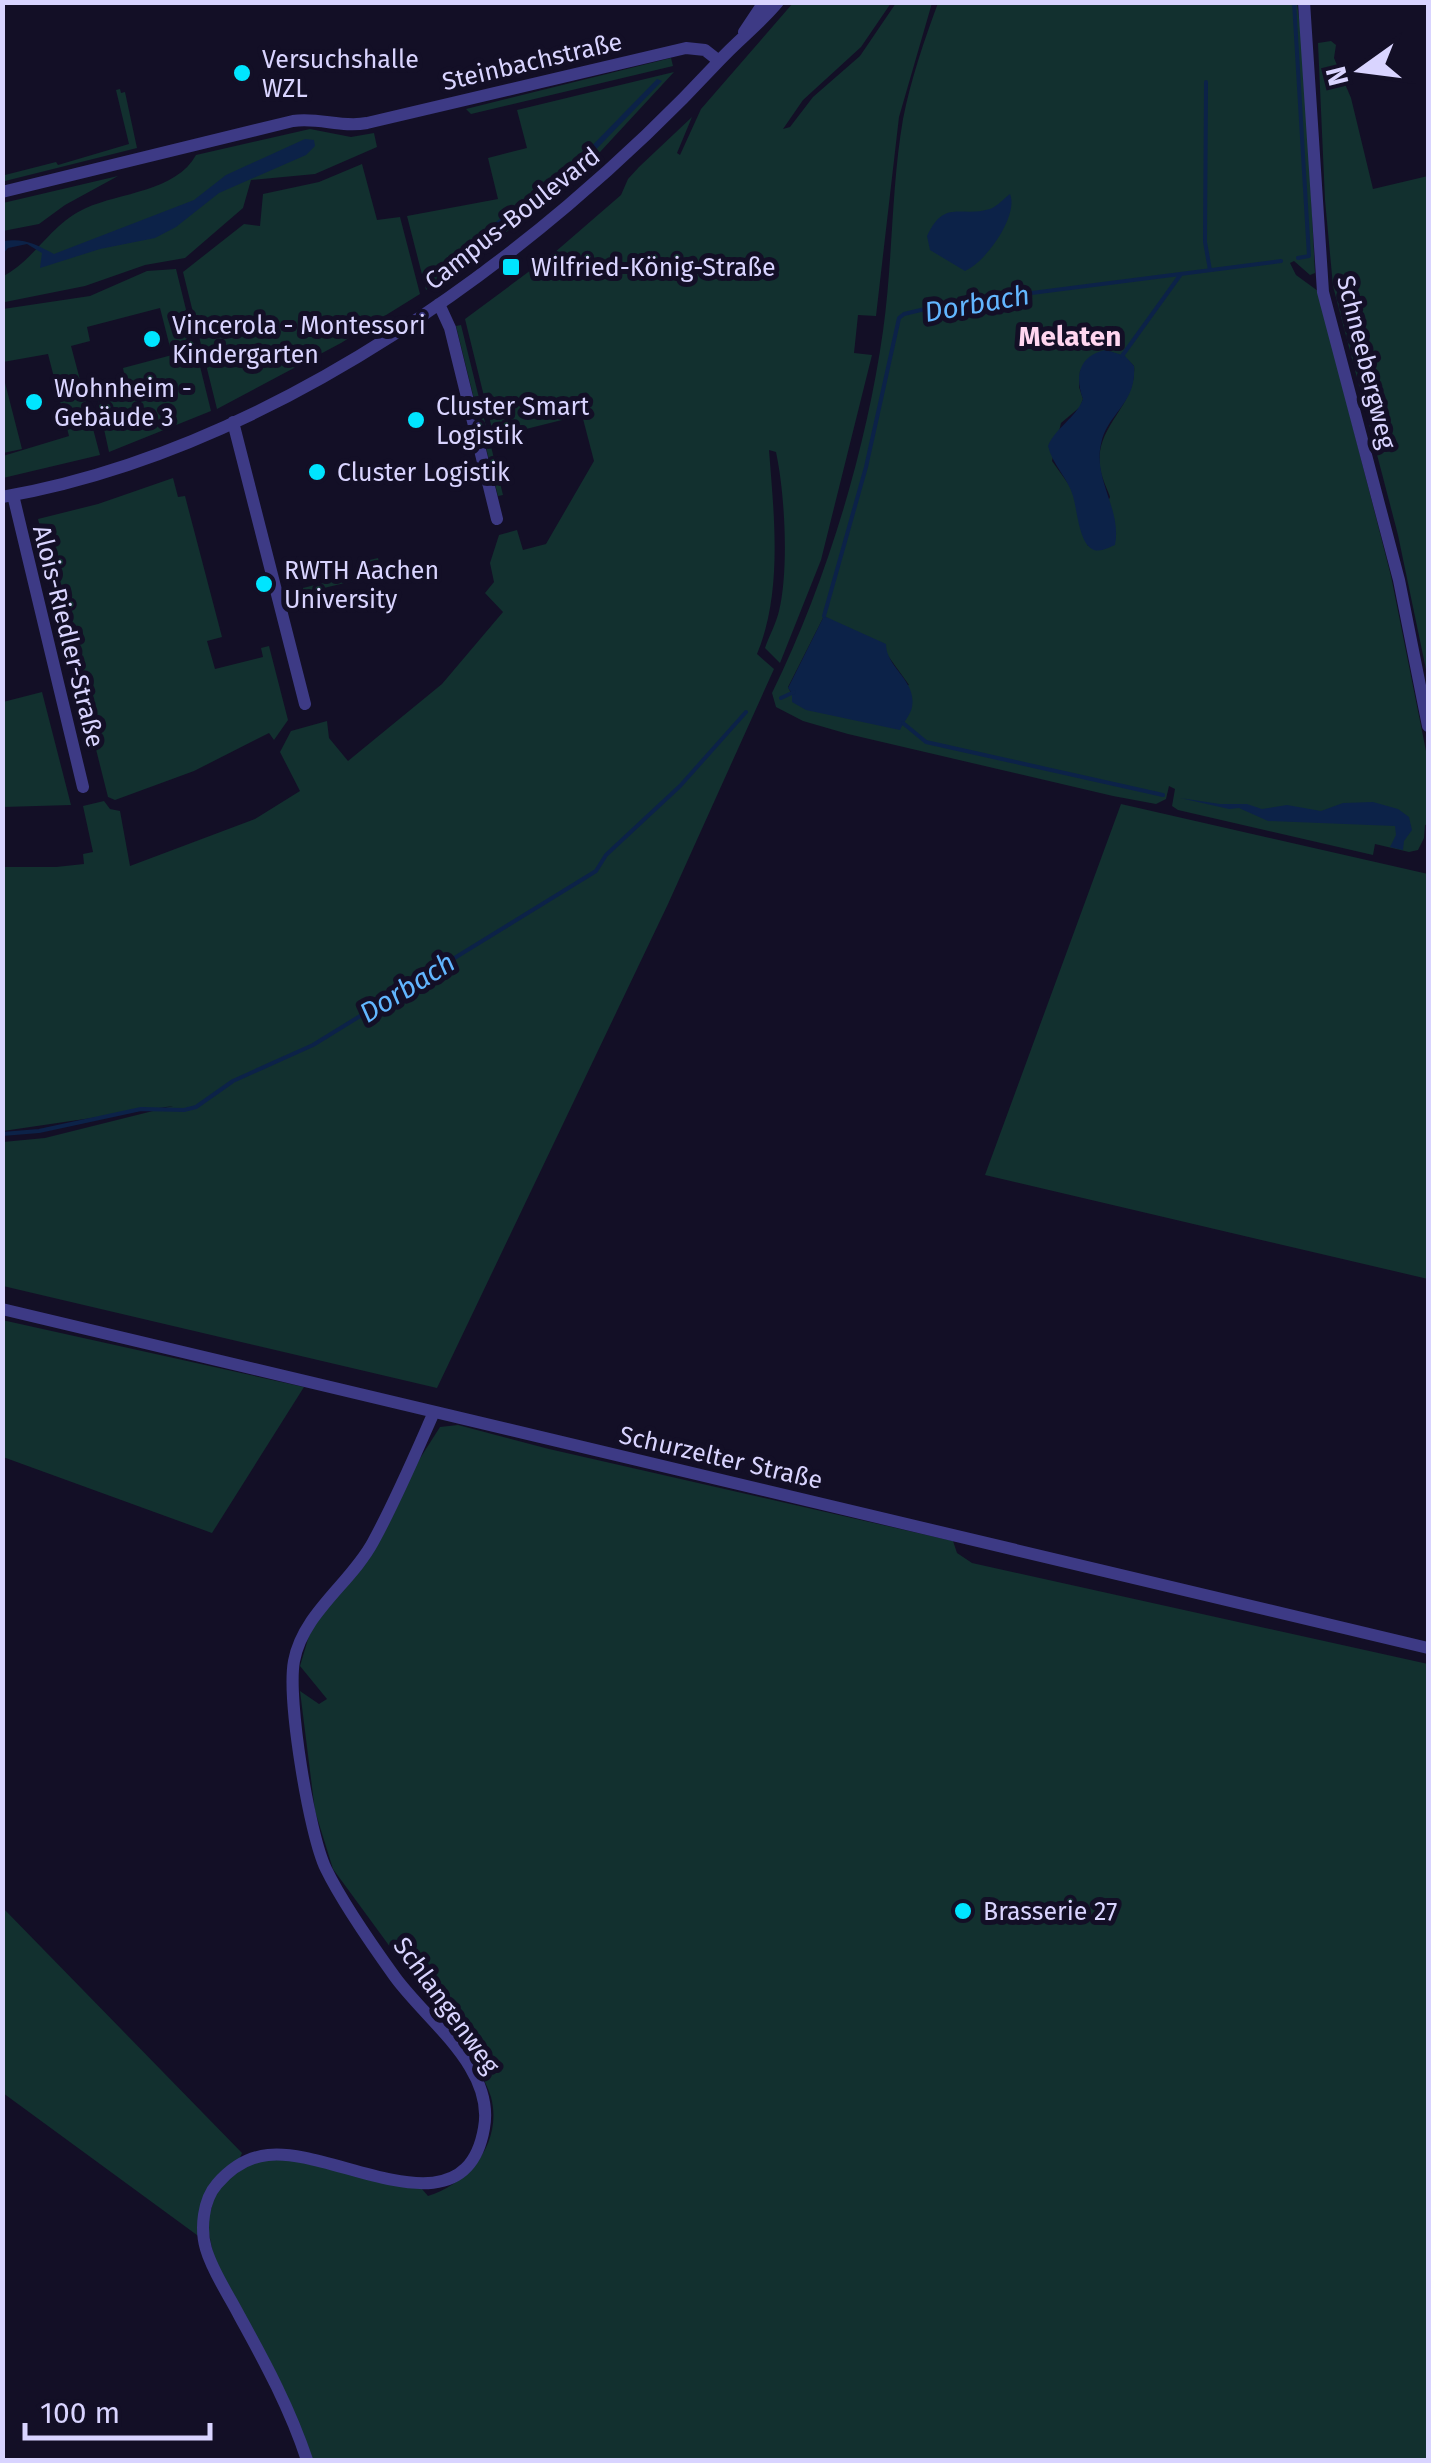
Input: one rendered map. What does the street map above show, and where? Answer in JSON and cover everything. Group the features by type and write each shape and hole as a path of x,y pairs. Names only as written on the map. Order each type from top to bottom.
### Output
{"street":[{"name":"Campus-Boulevard","path":"8,496 110,471 233,422 312,382 439,304 518,247 604,176 719,61 764,2"},
{"name":"Campus-Boulevard","path":"740,38 762,24 778,2"},
{"name":"Schneebergweg","path":"1304,2 1322,282 1400,580 1428,726"},
{"name":"Steinbachstraße","path":"2,192 293,121 312,118 342,125 367,124 686,48 705,50 719,61"},
{"path":"439,304 450,328 496,518"},
{"path":"233,422 306,704"},
{"name":"Alois-Riedler-Straße","path":"8,496 83,787"},
{"name":"Schurzelter Straße","path":"2,1309 1428,1648"},
{"name":"Schlangenweg","path":"307,2460 281,2393 206,2249 204,2217 214,2187 244,2162 272,2154 427,2186 449,2180 468,2165 480,2146 486,2124 486,2102 468,2064 396,1978 327,1872 312,1837 295,1711 294,1660 302,1638 374,1542 434,1412"}],"green space":[{"path":"793,3 891,3 861,47 803,100 783,129 790,127 813,97 860,56 896,3 932,3 899,117 876,316 858,315 854,353 872,355 821,560 780,663 765,648 779,611 785,554 779,469 776,452 769,450 774,579 757,654 774,669 668,904 437,1388 3,1286 3,1142 45,1138 173,1106 3,1131 3,867 84,864 83,854 93,852 83,806 104,801 110,809 120,811 130,866 255,819 300,791 280,752 291,731 327,721 329,738 348,761 442,684 503,612 485,593 494,582 490,563 499,535 517,530 523,550 546,544 594,461 582,415 494,437 465,319 554,253 621,195 628,179 692,117 677,153 680,155 701,109"},
{"path":"938,3 1297,3 1304,55 1315,273 1310,275 1294,261 1290,263 1296,275 1318,291 1391,576 1428,761 1428,824 1418,850 1409,852 1375,844 1373,855 1178,810 1172,806 1175,789 1169,786 1166,799 1156,804 1113,796 848,734 803,721 776,707 772,693 826,562 866,423 886,304 903,119","holes":["1106,350 1125,357 1134,366 1133,380 1103,440 1100,467 1110,497 1088,546 1072,489 1052,461 1061,423 1080,407 1083,399 1080,371","824,616 886,653 909,685 793,697 788,687"]},
{"path":"1331,41 1336,45 1334,58 1351,98 1373,189 1428,176 1428,679 1398,535 1333,286 1318,43"},
{"path":"671,58 673,66 471,114 466,109"},
{"path":"674,72 588,165 504,234 426,290 407,216 498,199 488,158 527,148 517,110"},
{"path":"116,90 125,92 137,148 5,181 3,169 5,175 56,162 58,165 129,144"},
{"path":"310,129 351,137 374,133 377,147 315,174 251,180 243,208 185,258 145,265 85,286 5,302 2,277 73,215 162,184 187,167 196,155"},
{"path":"362,164 377,220 400,217 420,294 341,343 217,409 183,272 244,224 260,226 263,194 319,182"},
{"path":"118,176 39,224 3,231 3,203"},
{"path":"176,269 211,411 109,452 95,388 125,378 123,368 172,355 160,308 87,327 90,341 71,346 100,455 3,478 3,456 69,436 48,354 3,362 3,309 90,296 147,271"},
{"path":"461,325 503,495 498,496 456,326"},
{"path":"3,375 22,449 2,453"},
{"path":"173,478 178,497 185,496 222,637 207,641 215,669 263,657 261,648 269,646 288,720 274,740 269,733 194,771 115,800 108,797 38,519 98,504"},
{"path":"378,558 382,574 295,595 295,590 363,573 361,562"},
{"path":"42,692 71,805 3,807 3,702"},
{"path":"1121,804 1428,874 1428,1279 985,1175"},
{"path":"2,1320 304,1387 212,1533 3,1457"},
{"path":"458,1425 953,1541 957,1553 972,1563 1428,1664 1428,2460 310,2460 216,2267 207,2224 216,2192 235,2169 276,2157 422,2189 428,2196 457,2182 469,2171 492,2130 491,2097 478,2067 333,1869 315,1811 300,1691 319,1704 327,1699 300,1666 311,1629 440,1427"},
{"path":"3,1908 242,2153 239,2160 223,2171 201,2238 3,2093"}],"water":[{"path":"657,79 662,81 582,164 430,277 429,273 581,157"},
{"path":"305,139 314,140 315,146 306,155 219,193 176,227 155,238 100,249 40,268 42,253 27,244 8,248 3,254 3,241 18,240 54,254 194,200 226,175"},
{"path":"1010,194 1012,203 1005,225 991,248 973,266 965,271 930,250 927,236 940,217 990,209"},
{"path":"1106,350 1125,356 1134,366 1134,379 1101,444 1101,470 1116,532 1115,545 1098,550 1084,540 1071,490 1048,446 1083,399 1081,367 1090,356"},
{"path":"824,616 886,644 912,698 911,710 900,730 806,710 792,702 788,688"},
{"path":"1180,798 1262,809 1287,805 1321,811 1343,803 1373,802 1398,809 1409,817 1412,830 1403,850 1390,847 1396,835 1395,826 1268,821 1239,808"}],"waterway":[{"name":"Dorbach","path":"1294,2 1309,256 1298,258"},
{"path":"1206,82 1205,242 1210,270"},
{"name":"Dorbach","path":"824,616 866,467 899,318 904,314 946,304 1281,261"},
{"path":"1122,356 1181,274"},
{"name":"Dorbach","path":"781,698 794,692"},
{"name":"Dorbach","path":"2,1134 39,1131 141,1109 196,1107 233,1081 313,1045 596,871 606,855 680,786 746,712"},
{"path":"903,723 926,742 1163,795"}],"place":[{"name":"Versuchshalle WZL","path":"242,73"},
{"name":"Wilfried-König-Straße","path":"511,267"},
{"name":"Vincerola - Montessori Kindergarten","path":"152,339"},
{"name":"Wohnheim - Gebäude 3","path":"34,402"},
{"name":"Cluster Smart Logistik","path":"416,420"},
{"name":"Cluster Logistik","path":"317,472"},
{"name":"RWTH Aachen University","path":"264,584"},
{"name":"Brasserie 27","path":"963,1911"}],"district":[{"name":"Melaten","path":"1070,336"}]}
